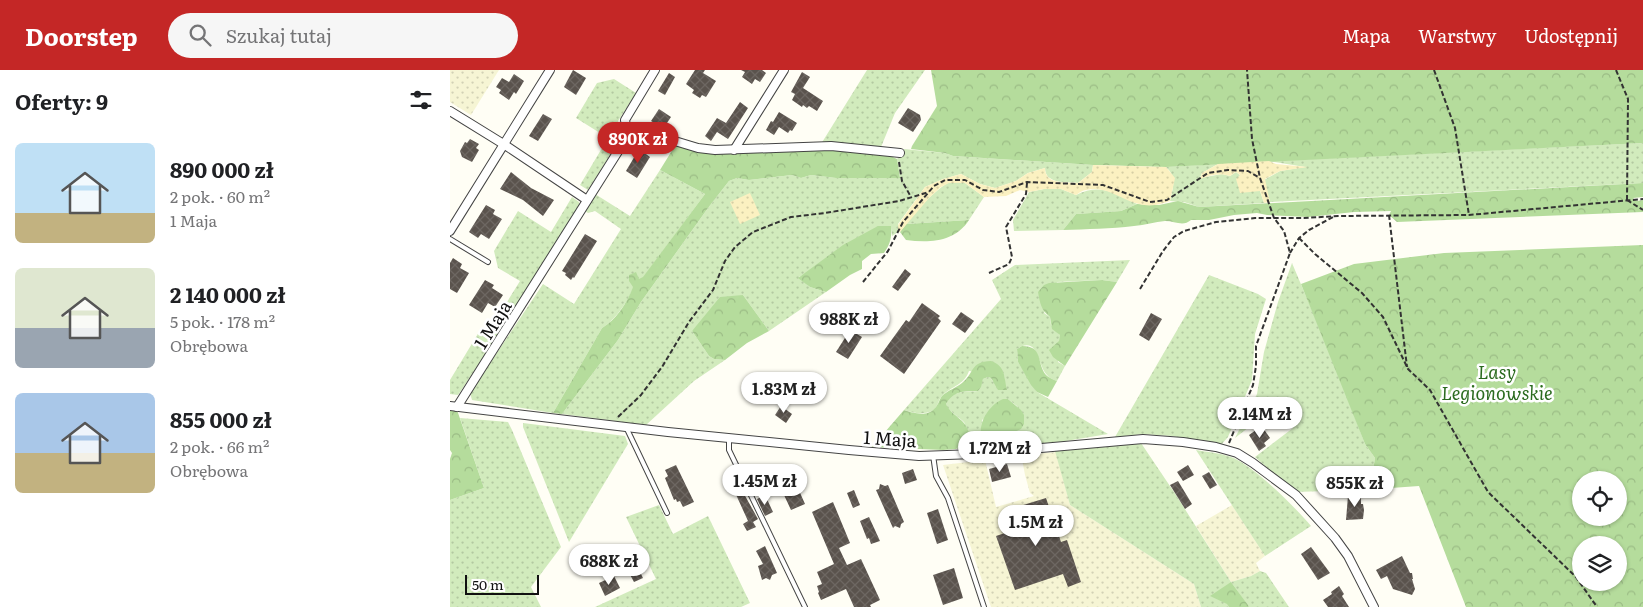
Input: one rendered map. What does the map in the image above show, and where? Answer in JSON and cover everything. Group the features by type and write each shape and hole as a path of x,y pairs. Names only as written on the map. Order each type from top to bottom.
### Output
{"street":[{"path":"450,231 550,70"},
{"path":"655,70 625,120 626,126 633,132 645,132 698,148 715,150 831,146 900,153"},
{"path":"734,150 784,70"},
{"path":"450,111 587,200"},
{"name":"1 Maja","path":"633,132 629,134 453,406 728,438 849,450 933,455 975,454 1143,439 1183,442 1227,450 1237,453 1253,463 1288,490 1325,527 1348,556 1374,607"}],"lane":[{"path":"450,240 488,262"},
{"path":"626,427 667,514"},
{"path":"728,438 729,450 804,607"},
{"path":"933,455 936,476 948,498 984,607"}],"path":[{"path":"1247,70 1252,140 1260,178 1274,218 1284,231 1290,253"},
{"path":"1434,70 1455,128 1469,215"},
{"path":"1616,70 1628,99 1627,200"},
{"path":"900,153 899,163 902,180 911,197"},
{"path":"863,282 888,251 903,222 934,186 945,180 965,180 983,190 999,192 1027,182 1103,185 1150,202 1167,200 1208,173 1228,170 1248,171 1260,178"},
{"path":"989,273 1009,264 1012,257 1006,227 1026,194 1027,182"},
{"path":"610,425 641,395 662,367 689,322 713,290 725,260 752,232 791,217 900,201 929,192"},
{"path":"1140,289 1163,251 1174,237 1184,231 1216,222 1255,218 1469,215 1643,199"},
{"path":"1627,200 1643,210"},
{"path":"1389,215 1408,369"},
{"path":"1227,450 1253,385 1256,366 1256,346 1290,253 1299,238 1329,219 1338,216"},
{"path":"1299,238 1315,254 1362,293 1383,317 1408,369 1430,390 1488,492 1576,577 1597,607"}],"green space":[{"path":"450,70 499,70 471,115 450,102"},
{"path":"867,70 925,70 895,113 881,147 821,144"},
{"path":"931,70 1643,70 1643,143 1166,167 1093,165 953,156 945,153 911,149 937,106"},
{"path":"614,79 636,93 618,121 621,133 619,141 588,190 580,185 608,138 576,118 597,83"},
{"path":"1643,143 1643,183 1270,202 1264,180 1280,171 1305,167 1269,161"},
{"path":"676,144 705,153 831,148 884,153 897,159 900,178 836,178 811,175 801,178 792,175 749,180 737,178 729,181 641,302 618,340 562,414 553,413 602,328 616,316 628,299 633,287 629,281 629,275 636,272 639,279 643,277 705,194 660,170"},
{"path":"904,149 945,153 953,156 1093,165 1092,172 1078,183 1052,180 1048,177 1045,168 1028,173 1016,181 995,188 980,184 961,174 925,187 898,224 898,232 892,236 891,227 799,277 810,287 826,292 769,331 743,295 692,331 709,356 714,359 725,360 694,381 646,425 562,414 618,340 641,302 729,181 737,178 749,180 792,175 801,178 811,175 836,178 900,177 897,159 903,155"},
{"path":"1218,164 1202,173 1200,178 1222,174 1230,176 1236,172 1260,191 1264,203 1199,207 1184,202 1170,201 1173,179 1166,167"},
{"path":"660,170 705,194 643,278 636,284 620,310 602,328 553,413 472,400 470,393 543,284 574,304 621,229 595,211 588,213 585,211 595,194 630,216"},
{"path":"949,182 965,183 984,197 969,220 906,224 926,201"},
{"path":"1643,183 1643,197 1633,198 1637,201 1643,200 1643,212 1397,222 1389,215 1391,211 1354,212 1308,217 1257,213 1209,220 1191,220 1185,223 1165,221 1125,227 1063,230 1076,214 1121,211 1137,204 1159,205 1178,201 1199,207"},
{"path":"1044,189 1061,189 1076,195 1085,191 1107,191 1137,204 1121,211 1076,214 1063,230 1014,231 1013,220 1029,192"},
{"path":"572,197 579,202 580,207 559,237 524,297 458,395 450,394 450,380 479,332 489,331 520,281 498,268 494,251 518,211 551,232"},
{"path":"969,220 957,233 933,241 906,240 900,232 906,224"},
{"path":"878,226 891,226 889,244 884,253 871,254 862,261 862,269 826,292 810,287 798,278 843,245"},
{"name":"Lasy Legionowskie","path":"1643,245 1643,607 1466,607 1419,486 1363,490 1365,475 1373,470 1375,458 1365,444 1301,284 1354,264 1444,253"},
{"path":"1130,260 1117,282 1102,280 1057,282 1044,313 1050,317 1051,325 1060,335 1058,362 1065,366 1057,381 1047,375 1034,348 1024,346 1017,349 1018,362 1037,392 1108,434 1060,442 1002,446 1010,434 1018,407 1008,399 982,420 981,434 993,447 956,449 969,434 964,422 947,408 946,404 949,399 963,392 978,391 983,379 988,377 993,382 1005,382 1004,375 969,371 961,382 941,397 936,408 932,411 918,413 904,410 1001,299 992,280 1015,265"},
{"path":"1292,263 1335,365 1365,444 1375,458 1373,470 1365,475 1363,490 1294,492 1255,457 1293,428 1285,415 1267,413 1235,438 1257,394 1264,352 1278,302"},
{"path":"1209,275 1258,294 1266,299 1255,334 1252,380 1228,437 1221,445 1172,436 1143,434 1115,437"},
{"path":"1102,280 1117,282 1065,366 1053,357 1049,350 1059,341 1060,335 1052,329 1050,317 1041,306 1038,292 1044,285 1049,283"},
{"path":"743,295 769,331 747,343 725,360 714,359 709,356 692,331 720,297"},
{"path":"1022,346 1034,349 1037,352 1046,375 1057,381 1048,397 1037,392 1031,385 1018,362 1017,349"},
{"path":"991,361 1002,369 1007,390 998,390 991,378 988,377 983,379 978,391 956,394 946,404 951,412 968,429 969,434 956,449 872,447 904,410 919,414 931,411 937,406 942,396 962,383 979,363"},
{"path":"1003,399 1008,399 1021,410 1024,415 1024,424 1021,429 1010,434 1002,446 993,447 981,434 982,423 990,409"},
{"path":"450,408 457,410 484,488 450,500 450,459 452,453 450,450"},
{"path":"460,418 508,422 512,430 561,547 531,587 541,607 450,607 450,500 484,488"},
{"path":"523,423 625,436 628,444 569,542 523,427"},
{"path":"1141,443 1231,582 1229,607 1201,607 1194,584 1070,505 1055,451"},
{"path":"1196,450 1231,457 1251,468 1295,508 1311,526 1265,556"},
{"path":"1056,452 1070,505 1194,584 1201,607 991,607 943,465 985,460 996,507 1034,496 1030,493 1025,475 1022,459 1024,455"},
{"path":"659,505 673,534 708,516 750,603 741,607 595,607 656,579 626,517"},
{"path":"1232,505 1265,556 1256,563 1260,571 1231,582 1196,526"},
{"path":"1260,571 1266,573 1289,607 1249,607 1231,582"},
{"path":"1231,582 1249,607 1229,607 1227,604 1210,596"}],"sand":[{"path":"1269,161 1276,164 1308,167 1280,171 1265,179 1270,202 1264,203 1260,191 1240,193 1236,179 1240,175 1236,172 1230,176 1215,175 1200,179 1202,173 1218,164"},
{"path":"1093,165 1166,167 1175,178 1170,201 1162,204 1143,205 1107,191 1093,189 1084,190 1076,195 1061,189 1044,189 1029,192 1020,190 1006,196 984,197 965,183 949,183 941,187 929,198 898,232 898,225 925,187 943,179 961,174 980,184 995,188 1016,181 1028,173 1045,168 1048,177 1052,180 1078,183 1092,172"},
{"path":"750,193 760,215 740,224 730,202"}],"building":[{"path":"573,70 586,78 576,95 564,87"},
{"path":"695,70 705,70 703,73 716,81 706,97 702,95 700,98 692,93 694,90 686,84"},
{"path":"741,70 762,70 766,73 760,82 755,79 752,84 742,77 745,72"},
{"path":"802,72 810,77 803,88 823,101 817,111 809,106 807,108 803,105 802,107 792,100 795,94 791,92"},
{"path":"669,73 675,77 665,95 658,91"},
{"path":"514,74 524,81 516,94 514,92 509,100 499,93 501,90 496,87 502,78 509,82"},
{"path":"740,102 748,108 728,139 717,132 711,141 705,136 717,118 726,123"},
{"path":"908,108 920,115 921,120 913,132 898,123"},
{"path":"659,109 671,117 663,129 651,121"},
{"path":"779,112 797,123 792,131 790,130 788,133 779,127 774,135 766,130"},
{"path":"543,114 552,119 538,141 529,136"},
{"path":"470,139 479,144 476,148 479,150 472,162 462,157 460,151 465,142 467,143"},
{"path":"639,149 650,157 637,178 626,171"},
{"path":"511,172 531,188 554,200 543,216 523,200 500,189"},
{"path":"486,205 495,210 493,214 502,219 489,239 481,234 478,238 469,232"},
{"path":"585,234 597,241 571,280 562,271"},
{"path":"453,258 462,264 460,268 469,273 457,293 450,289 450,263"},
{"path":"905,269 911,274 898,291 892,287"},
{"path":"485,280 494,285 492,288 503,295 495,307 488,303 482,313 469,305"},
{"path":"922,303 940,316 938,318 941,321 904,374 880,356 906,320 909,322"},
{"path":"961,312 974,321 965,333 952,324"},
{"path":"1151,313 1162,319 1149,341 1139,335"},
{"path":"850,330 862,337 848,359 836,352"},
{"path":"781,406 792,414 786,423 775,415"},
{"path":"1263,428 1270,438 1264,443 1266,446 1259,451 1249,435"},
{"path":"1007,464 1011,477 992,482 989,469"},
{"path":"676,465 694,502 683,507 680,501 674,500 665,478 668,476 665,470"},
{"path":"1188,465 1194,475 1183,481 1177,472"},
{"path":"913,469 917,480 905,484 902,473"},
{"path":"1209,472 1217,485 1210,489 1202,476"},
{"path":"1178,481 1192,504 1185,509 1170,485"},
{"path":"880,484 888,485 904,522 900,528 895,526 893,528 876,490 879,489"},
{"path":"739,485 758,519 753,522 756,527 747,531 743,524 748,521 733,488"},
{"path":"797,486 805,504 791,510 784,495 791,493 790,489"},
{"path":"854,490 860,505 853,508 847,493"},
{"path":"765,495 773,512 765,516 757,499"},
{"path":"1348,496 1361,496 1361,504 1363,504 1364,510 1363,519 1346,520"},
{"path":"1046,498 1061,542 1067,540 1081,582 1068,587 1063,574 1015,590 996,536 1011,531 1004,511"},
{"path":"833,502 850,543 839,548 847,565 861,559 880,600 870,605 871,607 854,607 846,589 821,600 818,593 817,586 822,584 817,572 834,564 812,512"},
{"path":"938,509 948,540 937,544 927,513"},
{"path":"869,517 880,541 871,544 860,521"},
{"path":"765,546 777,573 772,575 770,580 766,578 762,580 758,566 763,564 756,551"},
{"path":"1311,547 1330,573 1318,580 1301,554"},
{"path":"1402,556 1410,573 1412,573 1415,589 1412,595 1393,589 1387,576 1381,579 1376,570"},
{"path":"636,564 643,578 634,582 627,569"},
{"path":"954,568 963,598 943,605 933,575"},
{"path":"614,576 620,588 605,596 599,583"},
{"path":"1339,586 1344,594 1342,596 1349,607 1328,607 1323,600"}]}
